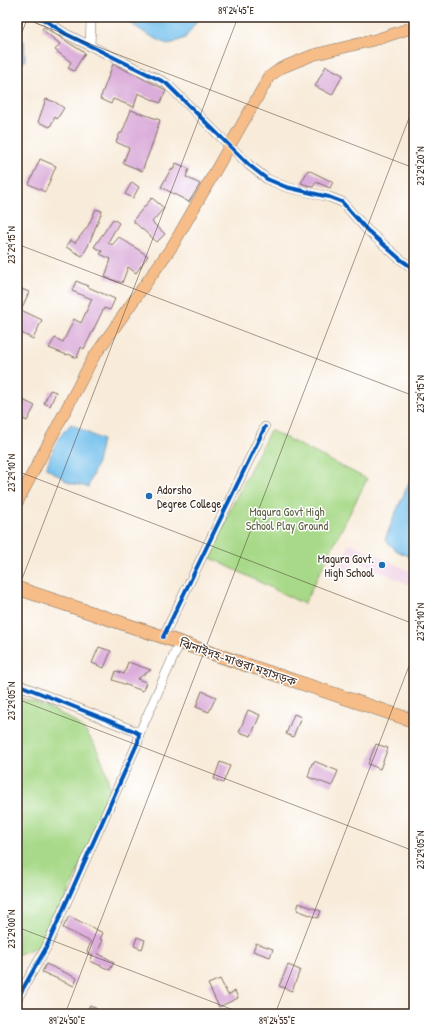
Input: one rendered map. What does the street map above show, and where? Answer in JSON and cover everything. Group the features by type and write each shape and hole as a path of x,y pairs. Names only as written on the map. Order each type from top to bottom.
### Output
{"highway":[{"name":"ঝিনাইদহ-মাগুরা মহাসড়ক","path":"17,588 414,721"}],"main road":[{"path":"17,503 93,358 173,245 269,77 281,68 313,55 378,39 414,27"}],"street":[{"path":"40,17 66,34 166,83 249,164 267,179 286,187 329,197 342,202 368,230 400,259 414,269"},
{"path":"90,17 90,46"},
{"path":"163,637 265,427"},
{"path":"17,999 46,948 138,742 139,734 180,642"},
{"path":"17,684 139,734"}],"shaded area":[{"name":"Magura Govt. High School","path":"350,543 414,573 414,587 356,560 349,575 337,570"}],"green space":[{"name":"Magura Govt High School Play Ground","path":"270,430 367,479 304,604 207,556"},
{"path":"17,697 34,702 63,715 79,725 85,731 99,753 111,794 47,943 17,955"}],"water":[{"path":"121,17 200,17 185,38 168,45 145,33"},
{"path":"17,37 24,41 25,61 18,67 17,66"},
{"path":"71,424 102,440 97,463 88,487 70,483 46,468 58,439"},
{"path":"414,469 414,559 397,551 385,540"}],"building":[{"path":"44,27 85,53 74,71 68,68 71,62 55,50 60,44 42,29"},
{"path":"113,64 166,91 160,103 138,93 134,107 113,99 111,104 100,99"},
{"path":"326,66 343,75 332,95 315,86"},
{"path":"46,99 55,102 64,108 57,119 55,117 50,127 38,122"},
{"path":"131,110 160,120 142,171 123,163 129,148 116,142 120,133 122,133"},
{"path":"40,159 56,166 45,192 29,184"},
{"path":"176,163 189,169 186,177 200,184 189,202 161,187"},
{"path":"308,170 333,182 330,188 316,182 313,187 301,183"},
{"path":"132,182 139,187 133,198 125,194"},
{"path":"152,198 164,208 152,222 165,234 157,242 134,222 134,219"},
{"path":"96,209 102,211 88,246 82,256 66,247 70,240 75,243 88,226"},
{"path":"113,219 119,223 108,242 112,245 119,237 148,256 136,273 128,267 122,283 105,277 111,259 100,254 102,251 94,247"},
{"path":"76,281 115,299 110,310 104,308 84,349 81,347 77,358 49,348 55,338 63,342 74,319 81,323 92,299 72,291"},
{"path":"17,287 29,292 21,310 42,320 33,339 17,331"},
{"path":"50,390 56,392 50,406 44,403"},
{"path":"19,398 35,406 27,421 17,416 17,403"},
{"path":"99,647 111,651 104,668 92,663"},
{"path":"128,662 151,670 137,679 146,682 143,691 113,680 116,671 124,674"},
{"path":"202,691 216,697 209,712 196,707"},
{"path":"248,710 260,715 251,736 239,732"},
{"path":"294,714 301,717 293,737 286,734"},
{"path":"376,744 388,748 380,769 368,764"},
{"path":"314,761 338,771 332,786 308,777"},
{"path":"220,762 230,766 223,783 214,779"},
{"path":"299,903 321,911 318,918 297,910"},
{"path":"69,916 103,933 100,939 103,940 97,953 114,962 110,970 90,961 93,955 87,952 91,942 63,928"},
{"path":"137,937 145,940 142,949 134,946"},
{"path":"256,943 273,949 270,957 253,951"},
{"path":"46,964 77,978 74,986 42,972"},
{"path":"288,965 300,970 292,991 279,986"},
{"path":"220,979 228,995 235,991 238,998 219,1007 208,984"},
{"path":"90,1005 97,1009 95,1014 86,1014"}],"cycle path":[{"path":"40,17 66,34 166,83 249,165 267,179 286,187 329,197 342,202 367,230 400,259 414,269"},
{"path":"163,637 265,427"},
{"path":"17,684 139,734 138,742 46,948 17,999"}],"place":[{"name":"Adorsho Degree College","path":"149,496"},
{"name":"Magura Govt. High School","path":"382,565"}]}
